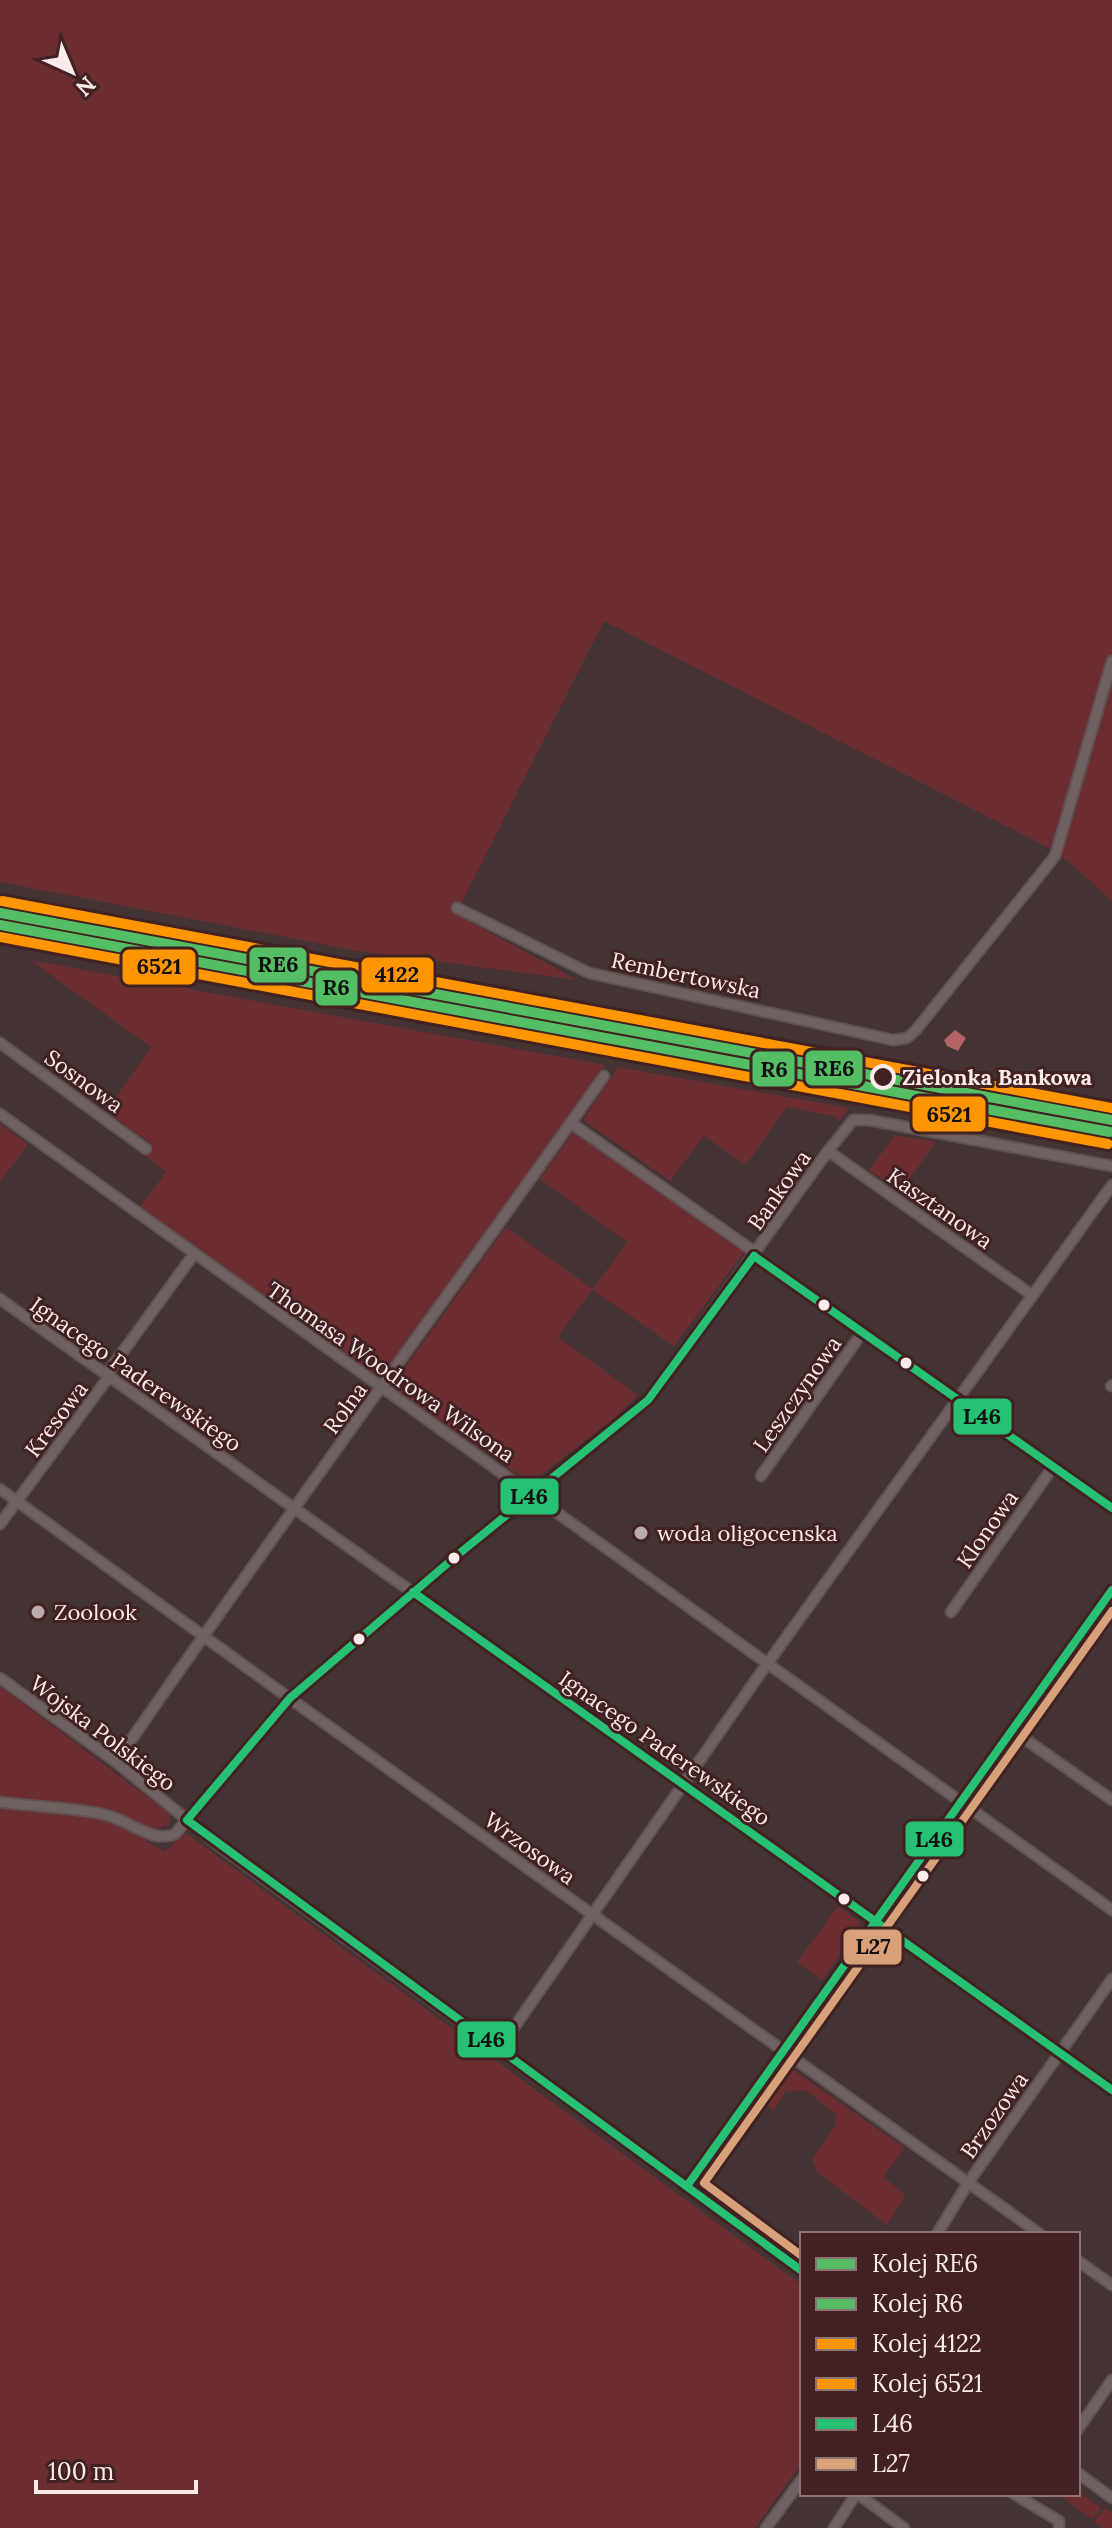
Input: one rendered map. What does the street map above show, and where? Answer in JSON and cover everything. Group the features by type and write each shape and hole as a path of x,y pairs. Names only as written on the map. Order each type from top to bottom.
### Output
{"street":[{"name":"Rembertowska","path":"457,908 589,973 893,1040 907,1038 1055,856 1112,661"},
{"name":"Sosnowa","path":"0,1043 146,1149"},
{"name":"Rolna","path":"116,1762 293,1507 382,1389 604,1076"},
{"name":"Thomasa Woodrowa Wilsona","path":"0,1114 1112,1910"},
{"name":"Bankowa","path":"187,1820 290,1698 413,1592 648,1400 849,1124 858,1118 1112,1166"},
{"path":"571,1123 1112,1508"},
{"name":"Kasztanowa","path":"828,1151 1032,1295"},
{"path":"499,2049 683,1784 1112,1185"},
{"name":"Kresowa","path":"0,1524 194,1254"},
{"name":"Ignacego Paderewskiego","path":"0,1299 1112,2090"},
{"name":"Leszczynowa","path":"761,1476 862,1333"},
{"name":"Klonowa","path":"951,1612 1053,1467"},
{"name":"Wrzosowa","path":"0,1489 1037,2232"},
{"path":"687,2186 1112,1590"},
{"name":"Wojska Polskiego","path":"0,1678 116,1762 187,1820 800,2270"},
{"path":"1012,1730 1112,1800"},
{"path":"0,1802 105,1814 161,1838 175,1834 187,1820"},
{"name":"Brzozowa","path":"938,2232 968,2183 1112,1979"},
{"path":"1080,2262 1112,2285"},
{"path":"1080,2426 1112,2380"},
{"path":"1080,2474 1112,2498"},
{"path":"766,2528 800,2482"},
{"path":"834,2528 856,2496"},
{"path":"860,2496 904,2528"},
{"path":"1029,2498 1059,2521 1059,2528"}],"shaded area":[{"path":"0,0 1112,0 1112,901 1049,848 604,621 456,914 577,980 352,950 0,882"},
{"path":"30,960 605,1065 381,1379 140,1207 166,1172 144,1155 151,1144 106,1111 151,1047"},
{"path":"955,1030 966,1038 958,1051 947,1046 944,1040"},
{"path":"618,1067 849,1108 839,1122 837,1117 787,1107 746,1165 704,1136 670,1181 583,1120"},
{"path":"0,1124 28,1144 0,1182"},
{"path":"575,1130 745,1251 674,1346 592,1290 558,1337 638,1395 617,1416 537,1478 525,1479 391,1387 506,1227 593,1289 627,1242 540,1179"},
{"path":"895,1135 936,1142 900,1192 869,1170"},
{"path":"0,1686 170,1814 169,1825 156,1829 146,1841 165,1852 183,1834 187,1834 800,2284 800,2466 755,2528 0,2528"},
{"path":"838,1906 860,1922 860,1927 822,1980 797,1962"},
{"path":"789,2067 905,2148 883,2177 906,2195 887,2225 817,2172 812,2159 835,2126 836,2114 805,2090 785,2092 774,2110 762,2102"},
{"path":"1080,2492 1101,2508 1092,2519 1060,2496 1080,2496"},
{"path":"1105,2508 1112,2513 1112,2528 1103,2528 1094,2522"}],"waterway":[{"path":"0,938 855,1096"},
{"path":"884,1102 1112,1145"}],"rail line":[{"name":"4122","path":"2,901 1112,1108"},
{"name":"RE6","path":"0,913 1112,1120"},
{"name":"R6","path":"0,925 1110,1132"},
{"name":"6521","path":"0,937 1108,1144"}],"transit line":[{"name":"L46","path":"754,1256 648,1400 455,1557 290,1698 187,1820 800,2270"},
{"name":"L46","path":"754,1256 1112,1508"},
{"name":"L46","path":"687,2186 1112,1590"},
{"name":"L46","path":"413,1592 1112,2090"},
{"name":"L27","path":"800,2255 704,2183 1112,1611"}],"place":[{"name":"Zielonka Bankowa","path":"883,1077"},
{"name":"woda oligocenska","path":"641,1533"},
{"name":"Zoolook","path":"38,1612"}]}
